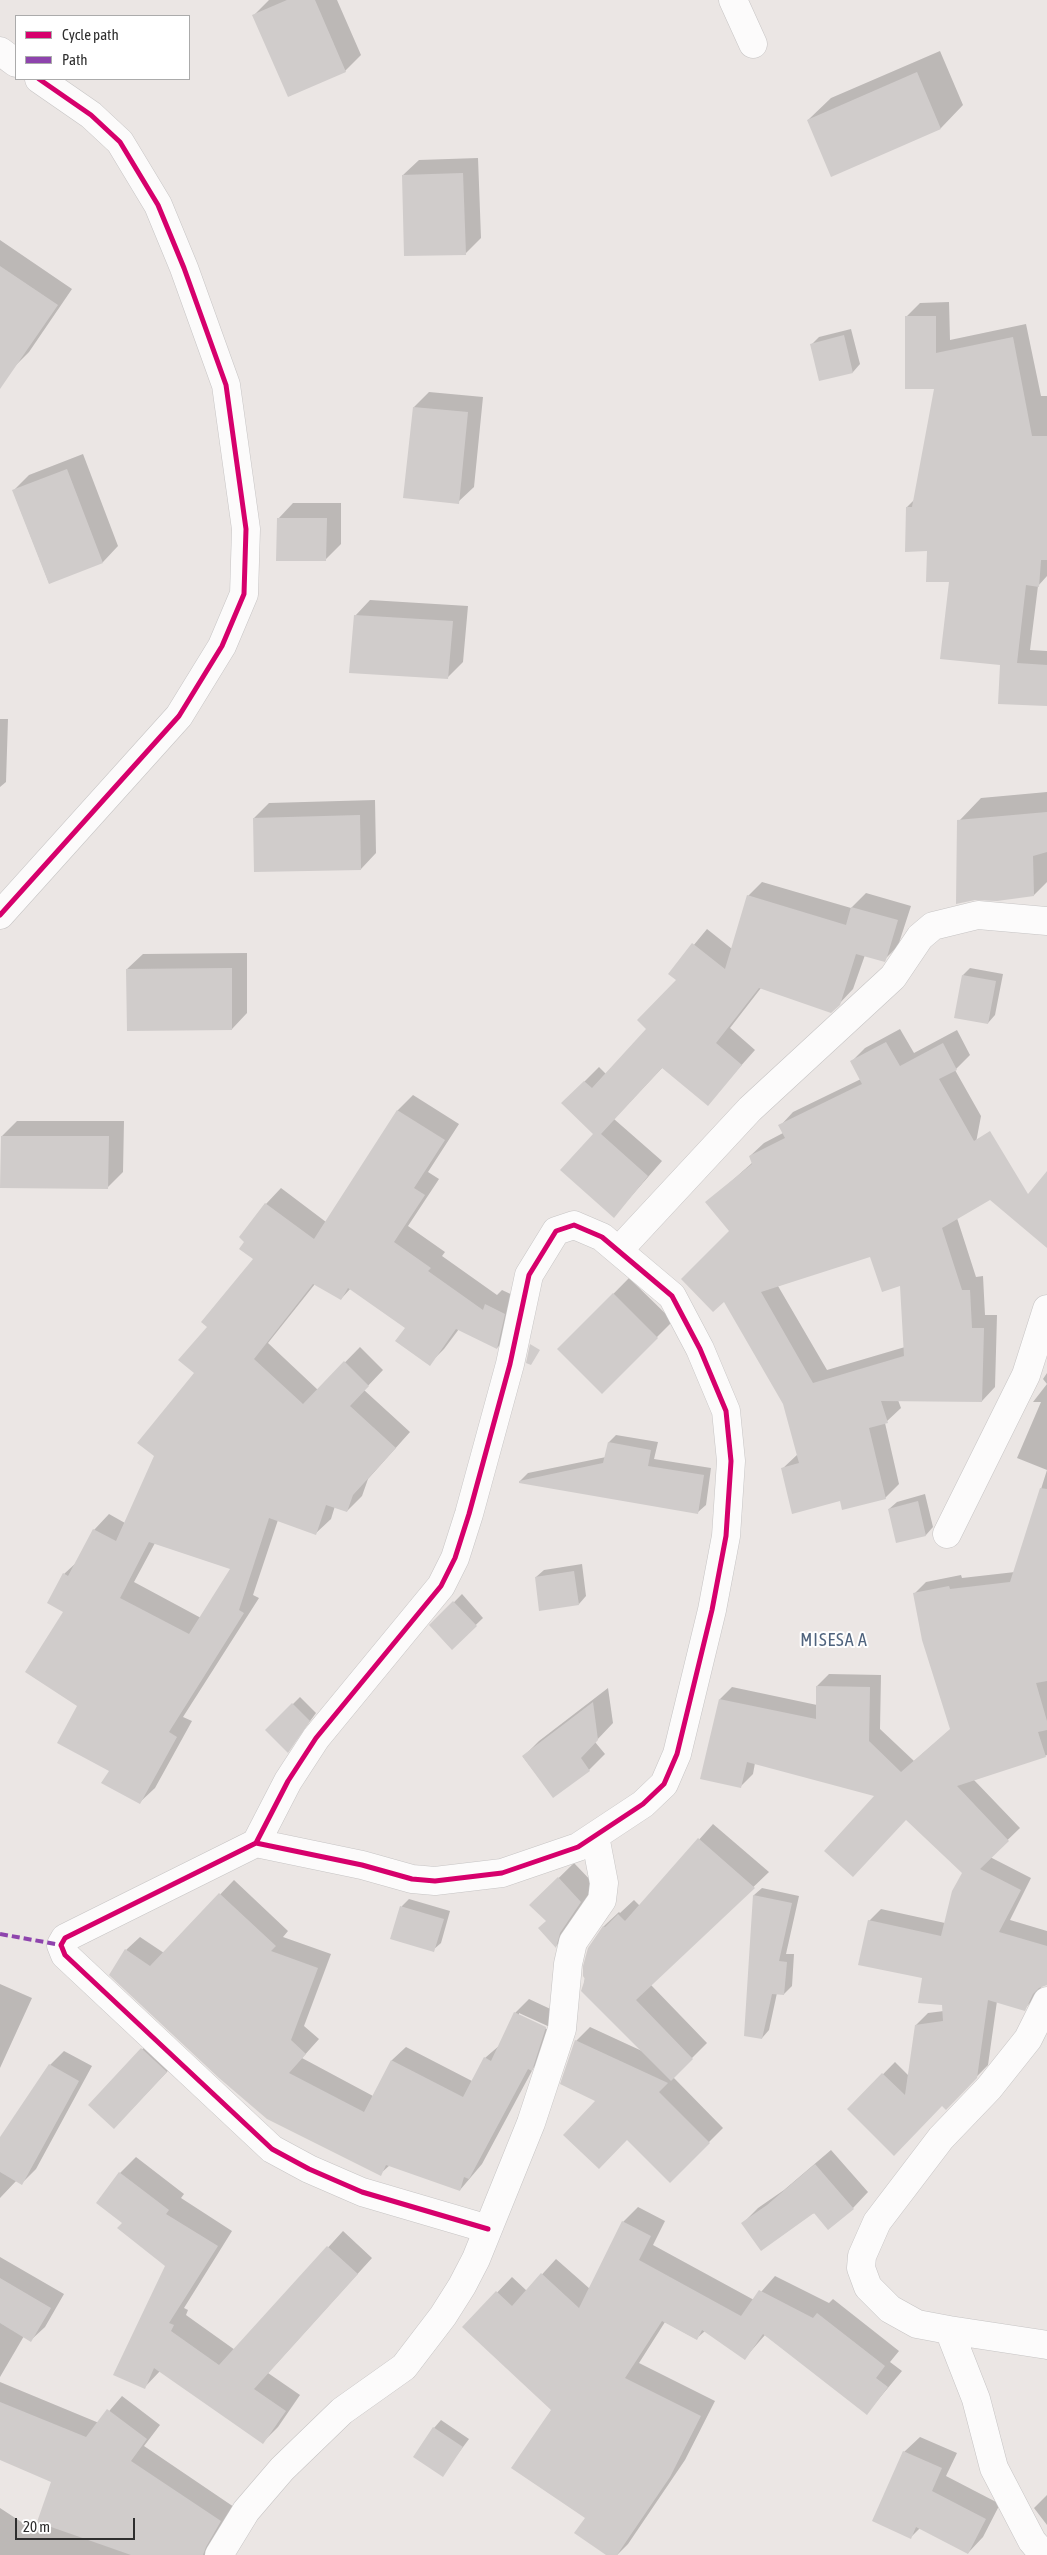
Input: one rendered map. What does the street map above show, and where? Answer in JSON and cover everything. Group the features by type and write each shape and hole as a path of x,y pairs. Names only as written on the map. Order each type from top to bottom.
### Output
{"street":[{"path":"733,0 753,44"},
{"path":"0,51 15,61"},
{"path":"0,915 179,716 222,646 244,594 246,529 226,385 184,268 158,205 120,142 91,115 40,80"},
{"path":"619,1250 750,1109 893,976 920,937 933,926 978,916 1047,921"},
{"path":"256,1843 362,1865 412,1879 435,1881 502,1873 578,1847 650,1797 664,1784 677,1754 712,1610 726,1536 731,1462 726,1411 700,1348 672,1296 602,1237 574,1225 556,1231 550,1238 529,1275 510,1364 455,1558 442,1586 316,1738 288,1781 256,1843 65,1938 61,1945 62,1950 272,2149 309,2169 362,2192 488,2229"},
{"path":"947,1534 1026,1375 1047,1309"},
{"path":"219,2555 246,2511 282,2469 342,2411 404,2367 443,2316 462,2286 488,2229 531,2123 562,2029 570,1951 574,1938 602,1900 604,1883 595,1836"},
{"path":"1047,2001 1028,2039 990,2088 941,2138 877,2222 862,2256 860,2268 868,2287 890,2309 918,2324 1047,2345"},
{"path":"948,2330 976,2399 994,2468 1032,2540 1044,2555"}],"building":[{"path":"287,0 315,0 346,72 288,97 252,15"},
{"path":"917,72 941,129 831,177 807,120"},
{"path":"463,173 466,255 404,256 402,175"},
{"path":"0,266 58,305 0,389"},
{"path":"905,316 936,316 936,353 1013,337 1032,436 1047,436 1047,560 1041,560 1039,587 1026,585 1017,663 1047,665 1047,706 998,704 1000,665 940,659 949,582 926,582 927,551 905,552 906,507 912,507 934,389 905,389"},
{"path":"844,335 853,373 819,381 810,344"},
{"path":"413,407 468,412 459,504 403,498"},
{"path":"67,469 103,563 49,584 12,490"},
{"path":"277,518 327,518 326,561 276,561"},
{"path":"354,615 453,621 448,679 349,673"},
{"path":"1047,812 1047,852 1033,856 1034,896 997,901 975,900 956,904 957,820"},
{"path":"360,815 361,870 254,872 253,818"},
{"path":"747,895 846,925 851,907 898,920 885,962 856,954 840,1005 831,1013 759,988 716,1043 742,1065 708,1106 662,1068 601,1134 648,1176 614,1218 560,1170 593,1134 561,1103 584,1081 592,1088 646,1029 637,1020 676,980 668,974 692,943 725,969"},
{"path":"232,968 232,1030 127,1031 126,969"},
{"path":"962,975 996,981 988,1024 954,1018"},
{"path":"886,1042 900,1066 943,1043 957,1070 939,1079 974,1141 990,1131 1028,1194 1047,1171 1047,1248 990,1200 942,1228 962,1290 970,1290 972,1328 984,1328 982,1402 881,1401 888,1423 869,1428 886,1499 842,1510 840,1501 792,1514 781,1468 799,1463 783,1404 724,1302 713,1312 681,1279 729,1231 705,1202 752,1164 749,1156 785,1138 778,1125 862,1084 850,1061","holes":["870,1257 882,1292 900,1286 904,1356 813,1383 761,1292"]},
{"path":"397,1110 445,1140 414,1188 425,1195 394,1242 431,1268 428,1271 483,1310 485,1304 505,1314 497,1349 456,1329 430,1366 395,1341 405,1328 348,1288 341,1300 313,1284 254,1359 303,1404 344,1361 369,1386 350,1406 396,1448 353,1495 347,1512 326,1505 316,1535 269,1518 239,1610 244,1613 169,1732 177,1737 140,1804 101,1783 109,1771 57,1743 77,1706 25,1672 63,1612 47,1603 63,1573 68,1576 93,1529 116,1541 154,1456 137,1443 194,1373 178,1360 207,1327 201,1322 253,1259 239,1249 244,1242 239,1237 265,1203 314,1239","holes":["149,1542 230,1569 189,1634 120,1598"]},
{"path":"1,1136 109,1136 108,1189 0,1188"},
{"path":"613,1293 658,1338 602,1394 557,1349"},
{"path":"530,1344 540,1350 531,1365 526,1363"},
{"path":"608,1442 651,1450 648,1466 704,1475 698,1514 519,1483 519,1481 603,1463"},
{"path":"1040,1488 1047,1489 1047,1681 1036,1683 1047,1721 1047,1730 1038,1732 1046,1757 957,1786 1009,1841 980,1869 1021,1890 999,1932 1047,1946 1047,1985 1039,1988 1033,1994 1025,2011 988,2000 977,2078 946,2110 942,2106 894,2156 847,2109 882,2073 905,2095 915,2025 943,2021 942,2005 918,2003 922,1978 858,1965 868,1920 941,1936 952,1891 962,1873 906,1820 853,1877 824,1851 874,1796 747,1762 741,1788 700,1779 719,1699 816,1719 816,1686 870,1687 869,1741 901,1772 950,1729 922,1640 913,1593 949,1586 950,1589 1010,1582"},
{"path":"918,1501 926,1536 896,1543 888,1509"},
{"path":"574,1571 579,1605 539,1611 535,1577"},
{"path":"453,1601 477,1626 452,1650 429,1625"},
{"path":"593,1702 598,1740 581,1758 590,1771 553,1798 522,1756"},
{"path":"292,1703 310,1721 288,1753 265,1730"},
{"path":"698,1838 755,1888 636,2000 693,2059 671,2081 581,1991 585,1979 583,1976 583,1966 588,1948 603,1926 605,1927 618,1914 625,1921"},
{"path":"558,1877 581,1902 560,1933 556,1948 538,1928 546,1921 529,1905"},
{"path":"219,1893 276,1946 271,1951 318,1968 291,2040 306,2054 289,2073 364,2112 391,2060 463,2097 484,2057 491,2061 514,2012 546,2027 532,2071 528,2069 469,2179 464,2177 460,2191 386,2165 381,2176 267,2119 219,2078 109,1975 125,1949 150,1966"},
{"path":"753,1895 792,1903 779,1961 787,1962 784,1995 772,1994 762,2039 744,2036"},
{"path":"400,1906 444,1919 434,1952 390,1939"},
{"path":"575,2040 668,2083 659,2092 710,2143 670,2183 627,2140 599,2169 563,2135 595,2101 560,2084"},
{"path":"141,2048 167,2072 114,2129 88,2105"},
{"path":"49,2064 79,2081 22,2185 0,2172 0,2137"},
{"path":"815,2164 854,2209 828,2230 814,2213 761,2251 741,2223 767,2205"},
{"path":"119,2172 169,2210 166,2214 218,2246 169,2323 174,2325 171,2331 219,2365 327,2246 358,2274 254,2389 286,2411 263,2444 154,2368 145,2389 113,2375 165,2266 117,2228 122,2223 96,2203"},
{"path":"622,2221 651,2236 639,2260 741,2316 759,2290 813,2318 817,2313 885,2366 876,2378 888,2387 867,2415 763,2334 745,2360 702,2330 697,2340 662,2321 625,2378 701,2416 670,2477 617,2555 606,2555 574,2533 585,2518 511,2468 551,2410 462,2327 496,2291 512,2306 541,2273 579,2308"},
{"path":"0,2278 51,2308 31,2342 0,2323"},
{"path":"0,2402 86,2437 107,2409 147,2439 131,2461 221,2521 203,2555 131,2555 37,2522 51,2482 0,2460"},
{"path":"433,2427 463,2447 443,2477 413,2457"},
{"path":"903,2451 942,2468 932,2491 986,2519 968,2554 916,2527 911,2539 872,2521"}],"marked path":[{"path":"0,1934 61,1945"}],"cycle path":[{"path":"0,915 179,716 222,646 244,594 246,529 226,385 184,268 158,205 120,142 91,115 40,80"},
{"path":"256,1843 362,1865 412,1879 435,1881 502,1873 578,1847 643,1804 664,1784 677,1754 712,1610 726,1536 731,1461 726,1411 700,1349 672,1296 602,1237 574,1225 556,1231 529,1275 510,1364 455,1558 441,1586 316,1738 288,1781 256,1843 65,1938 61,1945 65,1955 272,2149 309,2169 362,2192 488,2229"}],"district":[{"name":"MISESA A","path":"834,1640"}]}
